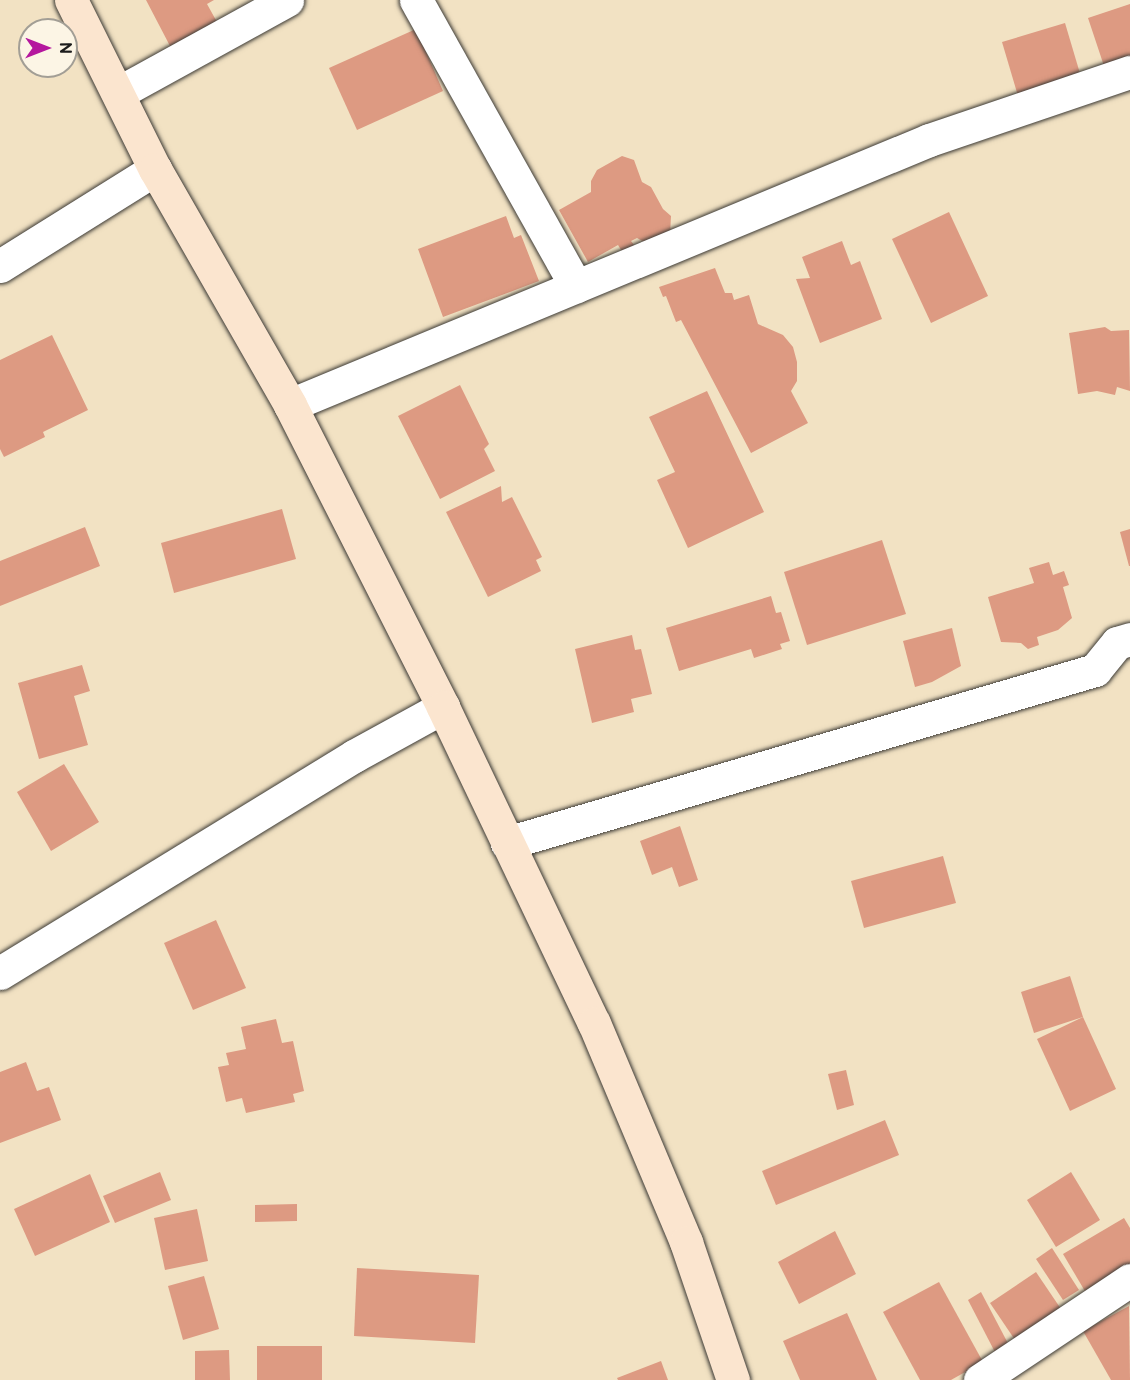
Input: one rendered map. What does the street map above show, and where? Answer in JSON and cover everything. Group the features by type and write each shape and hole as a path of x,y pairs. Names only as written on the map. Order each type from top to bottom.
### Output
{"street":[{"path":"71,0 155,169 290,405 443,707 594,1023 686,1242 733,1380"},
{"path":"118,93 287,0"},
{"path":"416,0 576,286"},
{"path":"290,405 929,140 1130,72"},
{"path":"0,266 155,169"},
{"path":"507,843 1095,670 1117,643 1130,639"},
{"path":"0,973 354,756 443,707"},
{"path":"980,1380 1130,1280"}],"building":[{"path":"146,0 214,0 207,4 217,22 170,46"},
{"path":"1130,4 1130,57 1104,66 1088,18"},
{"path":"1065,23 1084,87 1021,106 1002,42"},
{"path":"416,29 443,91 357,130 329,68"},
{"path":"622,156 634,160 642,182 651,187 663,209 671,216 670,235 648,244 637,238 631,241 635,246 623,253 618,245 588,262 559,210 591,192 591,181 597,170"},
{"path":"949,212 988,296 931,323 892,239"},
{"path":"506,216 514,238 521,235 539,281 443,317 418,249"},
{"path":"842,241 851,265 860,261 882,319 820,343 796,279 810,278 802,257"},
{"path":"715,268 725,293 732,293 734,300 749,295 758,324 783,335 793,347 797,362 797,381 791,391 808,423 751,453 681,320 676,322 666,296 663,297 659,287"},
{"path":"1105,327 1111,331 1129,330 1130,391 1117,387 1115,395 1097,391 1078,394 1069,333"},
{"path":"52,335 88,410 43,432 45,437 4,457 0,449 0,360"},
{"path":"460,385 489,444 484,449 495,471 440,499 398,416"},
{"path":"707,391 764,512 688,548 657,480 675,472 649,417"},
{"path":"501,486 502,502 512,497 542,557 536,560 541,571 488,597 446,512"},
{"path":"282,509 296,559 174,593 161,543"},
{"path":"85,527 100,566 0,606 0,561"},
{"path":"1130,529 1130,566 1129,566 1120,532"},
{"path":"882,540 906,614 807,645 784,572"},
{"path":"1049,562 1053,575 1064,571 1069,585 1063,587 1072,618 1058,630 1037,637 1039,645 1028,649 1021,643 1001,642 988,597 1034,583 1029,568"},
{"path":"771,596 776,613 781,612 790,641 780,644 782,649 754,658 751,649 679,671 666,628"},
{"path":"952,628 961,666 932,682 915,687 903,641"},
{"path":"632,635 635,650 641,649 652,694 631,699 634,712 592,723 575,649"},
{"path":"82,665 90,691 74,696 88,745 39,759 18,683"},
{"path":"64,764 99,822 51,851 17,792"},
{"path":"680,826 698,880 679,887 672,867 652,875 640,841"},
{"path":"943,856 956,903 864,928 851,881"},
{"path":"216,920 246,988 193,1010 164,943"},
{"path":"1070,976 1083,1017 1034,1033 1021,992"},
{"path":"1083,1017 1116,1089 1070,1111 1037,1039"},
{"path":"276,1019 282,1043 293,1041 304,1091 293,1094 295,1102 246,1113 242,1098 226,1102 218,1067 229,1065 226,1053 246,1049 241,1027"},
{"path":"26,1062 37,1091 49,1087 61,1120 0,1143 0,1072"},
{"path":"846,1070 854,1105 837,1110 828,1074"},
{"path":"885,1120 899,1155 776,1205 762,1171"},
{"path":"160,1172 171,1200 115,1223 103,1196"},
{"path":"1071,1172 1100,1220 1056,1247 1027,1200"},
{"path":"90,1174 110,1222 35,1256 14,1209"},
{"path":"297,1204 297,1221 255,1222 255,1205"},
{"path":"197,1209 208,1261 165,1270 154,1218"},
{"path":"1124,1218 1130,1228 1130,1273 1089,1298 1063,1254"},
{"path":"835,1231 856,1274 799,1304 778,1262"},
{"path":"1052,1248 1079,1290 1063,1300 1036,1259"},
{"path":"357,1268 479,1275 475,1343 354,1336"},
{"path":"1036,1272 1061,1309 1015,1340 990,1303"},
{"path":"204,1276 219,1329 183,1340 168,1286"},
{"path":"939,1282 983,1362 951,1380 920,1380 883,1312"},
{"path":"981,1292 1012,1351 998,1358 968,1300"},
{"path":"1129,1306 1130,1380 1111,1380 1083,1331"},
{"path":"847,1313 877,1380 800,1380 783,1341"},
{"path":"257,1346 322,1346 322,1380 257,1380"},
{"path":"229,1350 230,1380 195,1380 195,1351"},
{"path":"661,1361 668,1380 618,1380 617,1378"}]}
